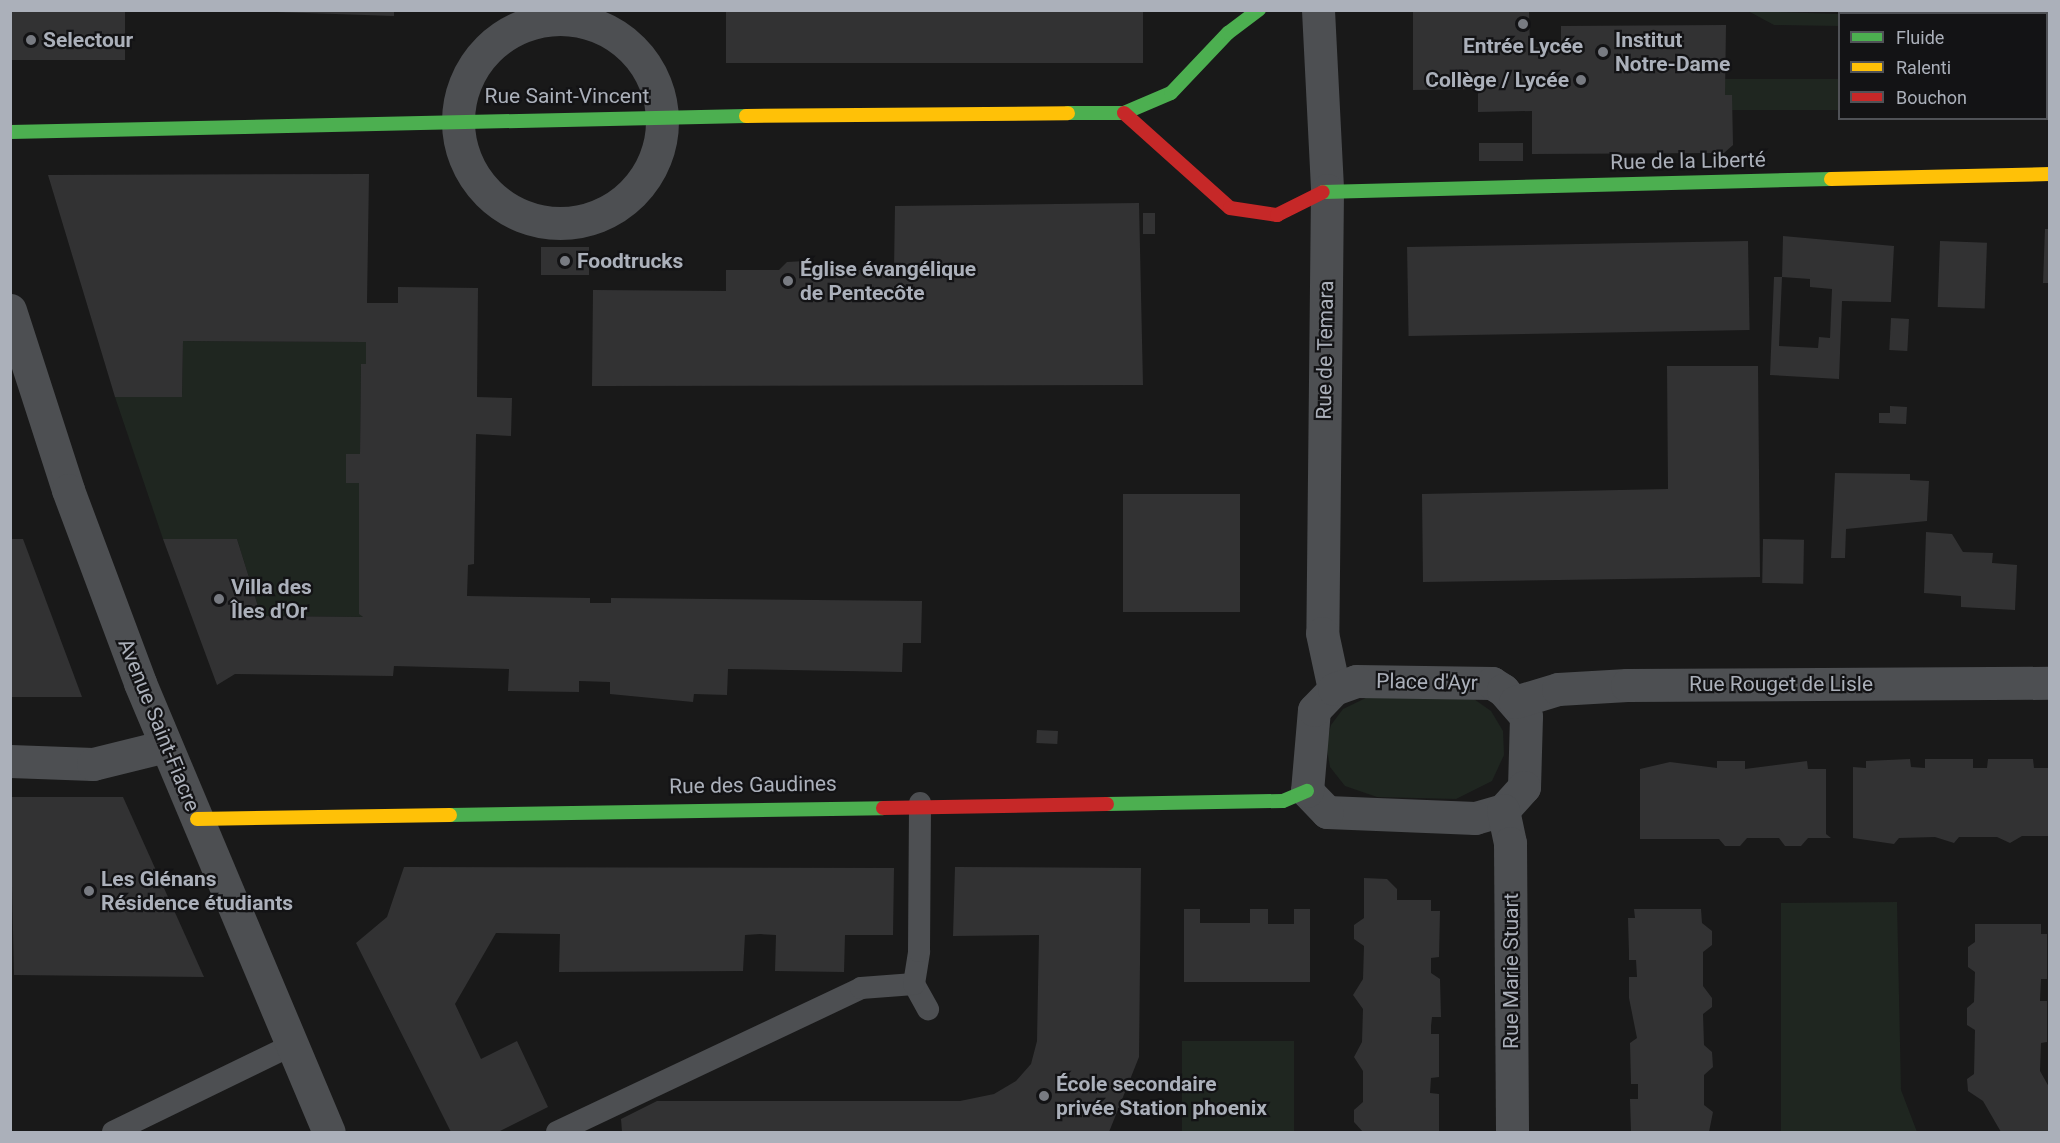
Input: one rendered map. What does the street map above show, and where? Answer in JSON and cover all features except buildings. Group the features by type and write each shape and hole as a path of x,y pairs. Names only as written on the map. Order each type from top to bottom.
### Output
{"street":[{"name":"Rue Saint-Vincent","path":"10,132 457,118 1124,113 1171,93 1228,33 1258,10"},
{"name":"Rue de Temara","path":"1318,10 1327,190 1322,633 1334,689"},
{"path":"564,14 594,24 622,38 653,78 663,117 660,147 648,174 604,215 575,223 516,215 491,198 460,148 457,118 466,79 490,45 524,25 564,14"},
{"path":"1124,113 1230,208 1277,214 1327,190"},
{"name":"Rue de la Liberté","path":"1327,190 2049,174"},
{"name":"Avenue Saint-Fiacre","path":"10,310 68,490 166,746 290,1046 329,1132"},
{"name":"Place d'Ayr","path":"1334,689 1356,681 1492,683 1515,702 1526,716 1524,788 1503,810"},
{"name":"Rue Rouget de Lisle","path":"1515,702 1558,689 1627,685 2049,683"},
{"path":"1334,689 1314,710 1307,791 1327,812 1475,818 1503,810"},
{"path":"10,761 93,764 166,746"},
{"name":"Rue des Gaudines","path":"197,819 920,803 1283,801 1307,791"},
{"name":"Rue Marie Stuart","path":"1503,810 1510,843 1512,1132"}],"lane":[{"path":"920,803 920,951 914,984 928,1009"},
{"path":"557,1132 861,988 914,984"},
{"path":"113,1132 290,1046"}],"shaded area":[{"path":"1748,11 1838,14 1838,26 1774,25"},
{"path":"1581,79 1838,79 1838,110 1581,110"},
{"path":"183,341 366,342 366,364 361,365 360,454 346,454 346,483 359,483 359,613 363,617 261,616 237,539 163,539 115,397 182,397"},
{"path":"1372,695 1471,697 1491,711 1503,731 1504,755 1492,781 1456,799 1377,797 1345,786 1330,767 1326,744 1331,725 1343,709"},
{"path":"1897,902 1901,1090 1917,1132 1781,1132 1781,903"},
{"path":"1182,1041 1294,1041 1294,1132 1182,1132"}],"traffic: fast":[{"path":"1068,113 1124,113 1171,93 1228,33 1259,10"},
{"path":"10,132 746,116"},
{"path":"1323,192 1831,179"},
{"path":"1107,804 1283,801 1307,791"},
{"path":"450,815 883,808"}],"traffic: slow":[{"path":"746,116 1068,113"},
{"path":"1831,179 2050,174"},
{"path":"197,819 450,815"}],"traffic: jam":[{"path":"1124,113 1230,208 1277,215 1323,192"},
{"path":"883,808 1107,804"}],"place":[{"name":"Entrée Lycée","path":"1523,24"},
{"name":"Selectour","path":"31,40"},
{"name":"Institut Notre-Dame","path":"1603,52"},
{"name":"Collège / Lycée","path":"1581,80"},
{"name":"Foodtrucks","path":"565,261"},
{"name":"Église évangélique de Pentecôte","path":"788,281"},
{"name":"Villa des Îles d'Or","path":"219,599"},
{"name":"Les Glénans Résidence étudiants","path":"89,891"},
{"name":"École secondaire privée Station phoenix","path":"1044,1096"}]}
